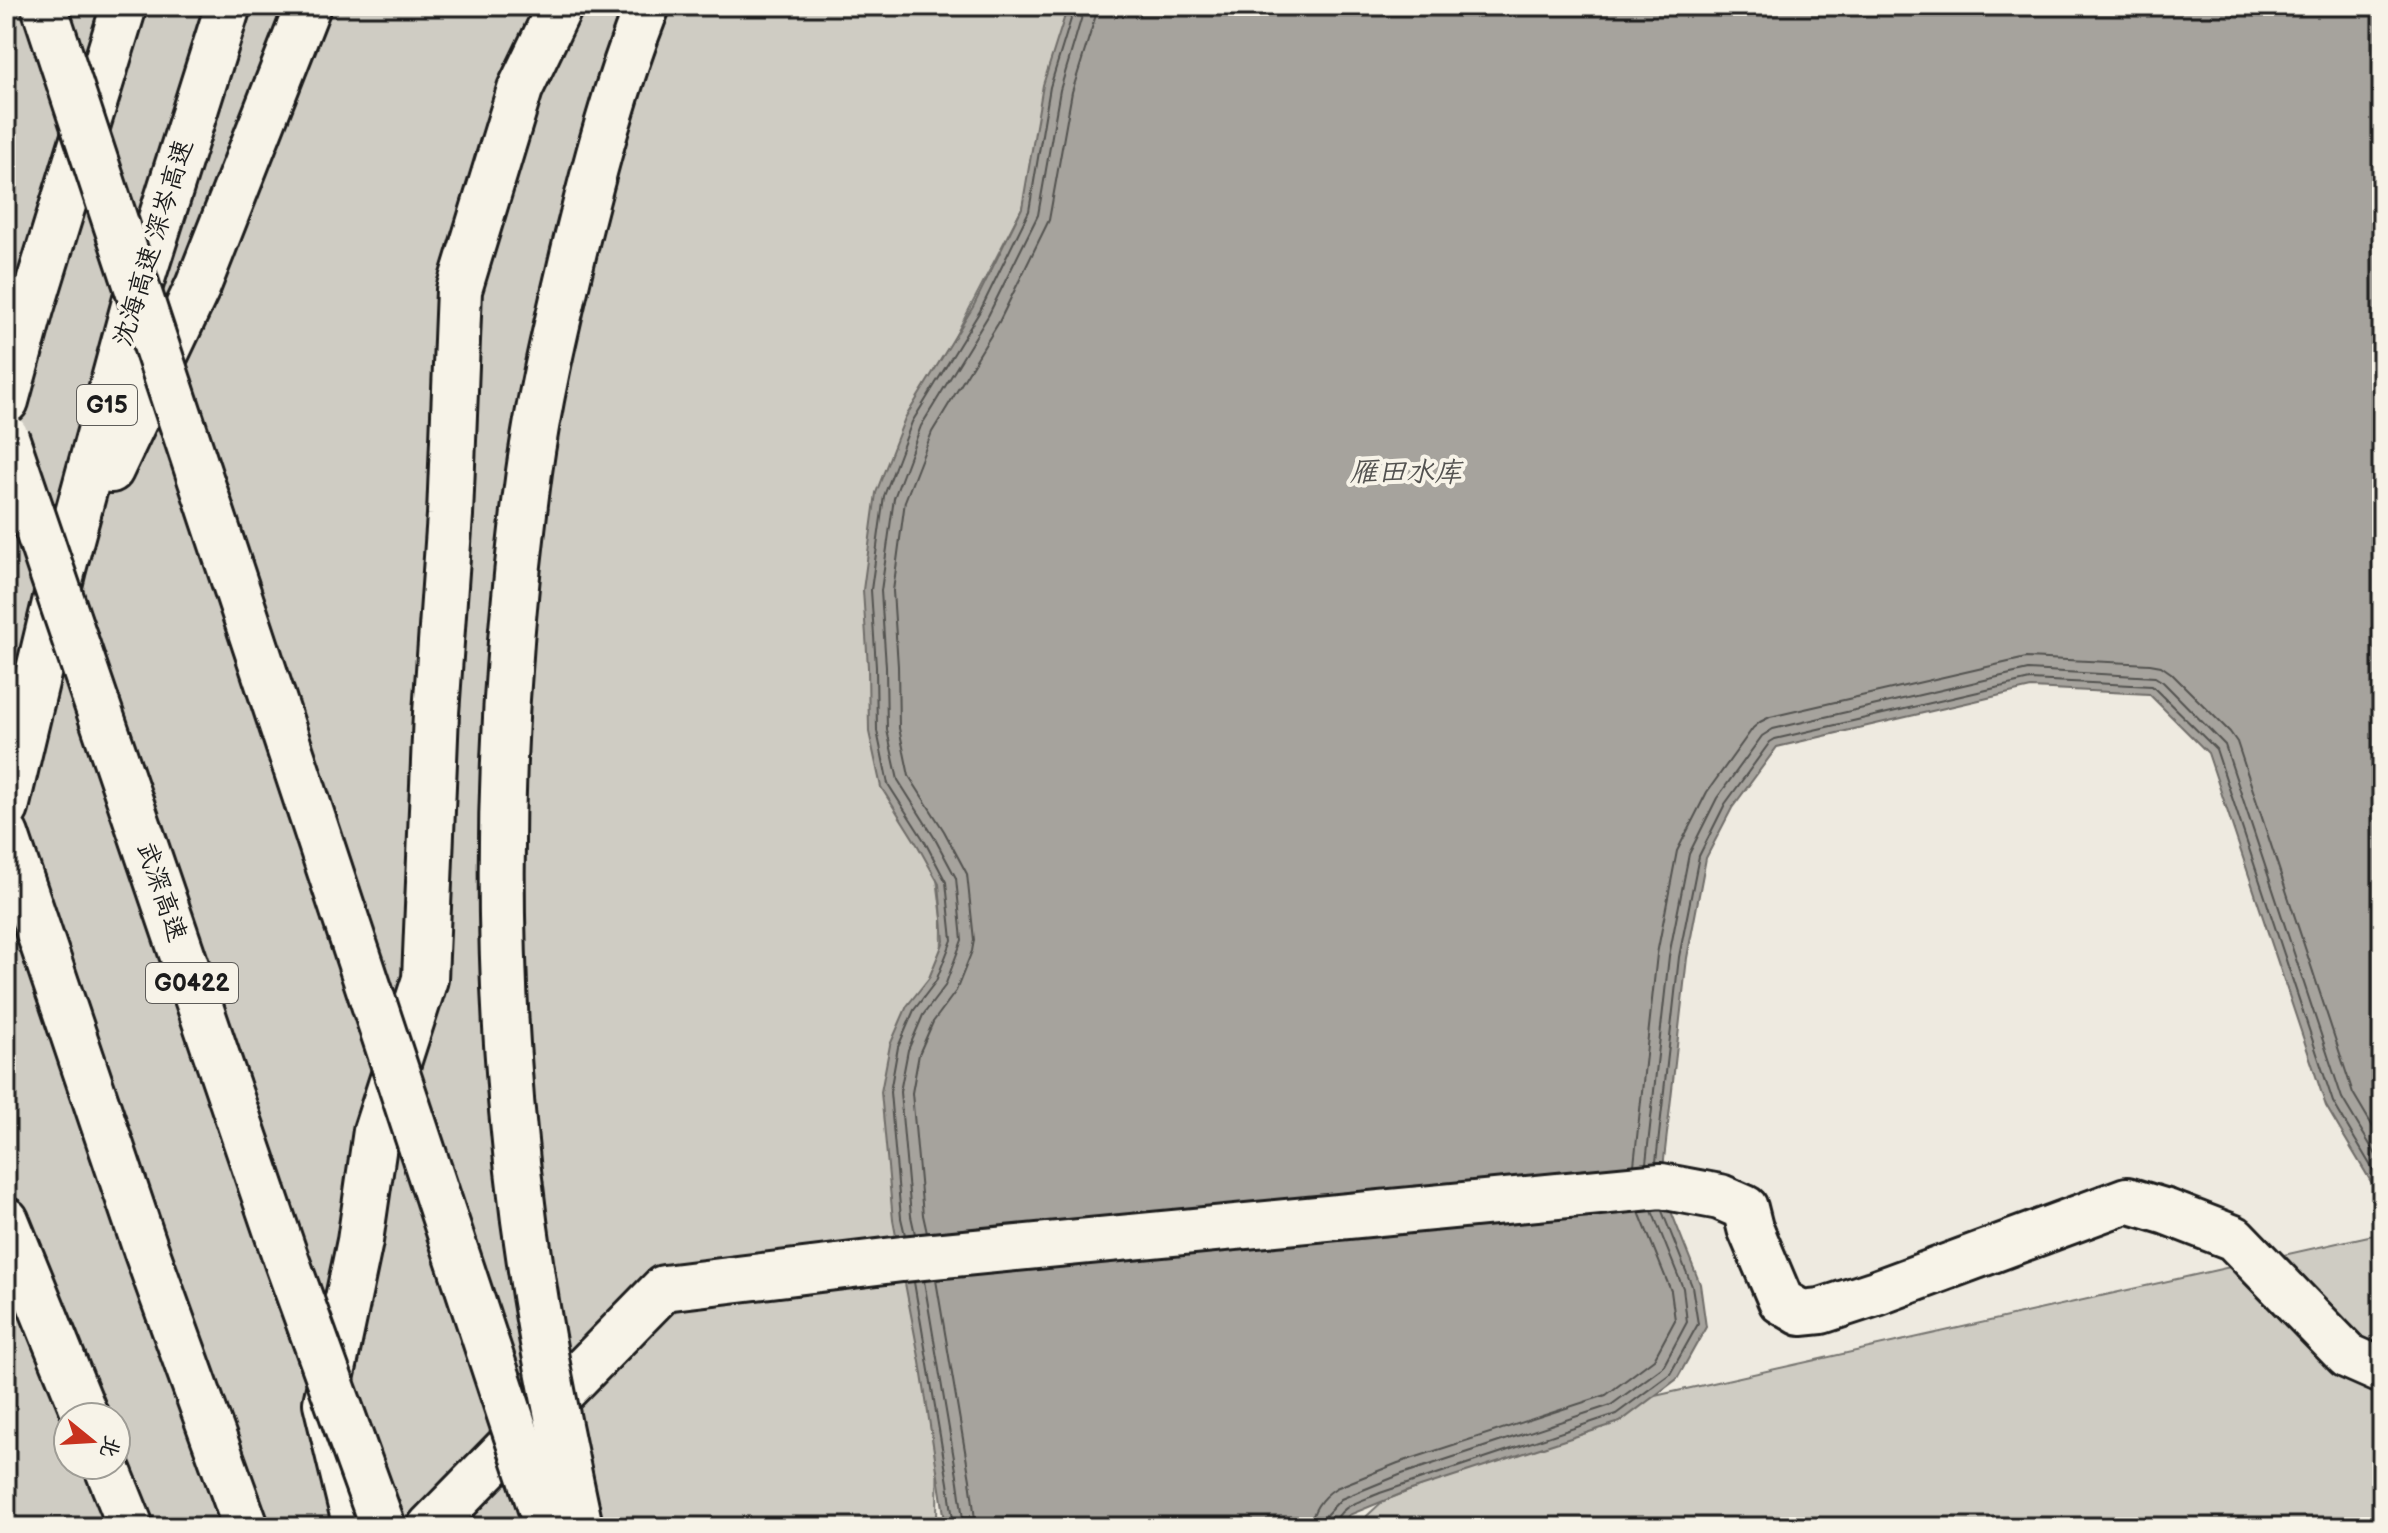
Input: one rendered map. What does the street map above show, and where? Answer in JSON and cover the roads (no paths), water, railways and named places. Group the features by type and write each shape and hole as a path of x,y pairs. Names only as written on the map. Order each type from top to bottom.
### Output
{"main road":[{"path":"44,6 547,1527"},
{"path":"6,401 124,6"},
{"name":"沈海高速 深岑高速","path":"6,808 63,569 136,298 228,6"},
{"path":"63,569 198,286 308,6"},
{"path":"356,1527 326,1403 360,1241 376,1131 425,979 459,290 520,89 560,6"},
{"path":"580,1527 541,1335 520,1183 507,1044 503,896 504,753 529,468 554,340 592,178 647,6"},
{"name":"武深高速","path":"6,437 287,1262 383,1527"},
{"path":"6,835 146,1250 246,1527"},
{"path":"430,1527 664,1288 902,1259 1661,1186 1720,1197 1745,1208 1750,1228 1781,1301 1801,1313 1821,1311 1876,1293 2127,1200 2234,1238 2348,1356 2382,1371"},
{"path":"6,1220 80,1401"},
{"path":"112,1481 131,1527"}],"water":[{"name":"雁田水库","path":"1068,6 2382,6 2382,1200 2326,1106 2208,753 2149,694 2031,688 1777,747 1732,808 1706,858 1687,958 1661,1186 1700,1284 1706,1327 1677,1379 1620,1422 1408,1491 1349,1515 1339,1527 946,1527 920,1362 893,1220 881,1092 890,1045 907,1006 929,978 944,941 939,884 881,787 869,732 863,590 876,493 905,418 973,307 1022,208 1043,85"}]}
